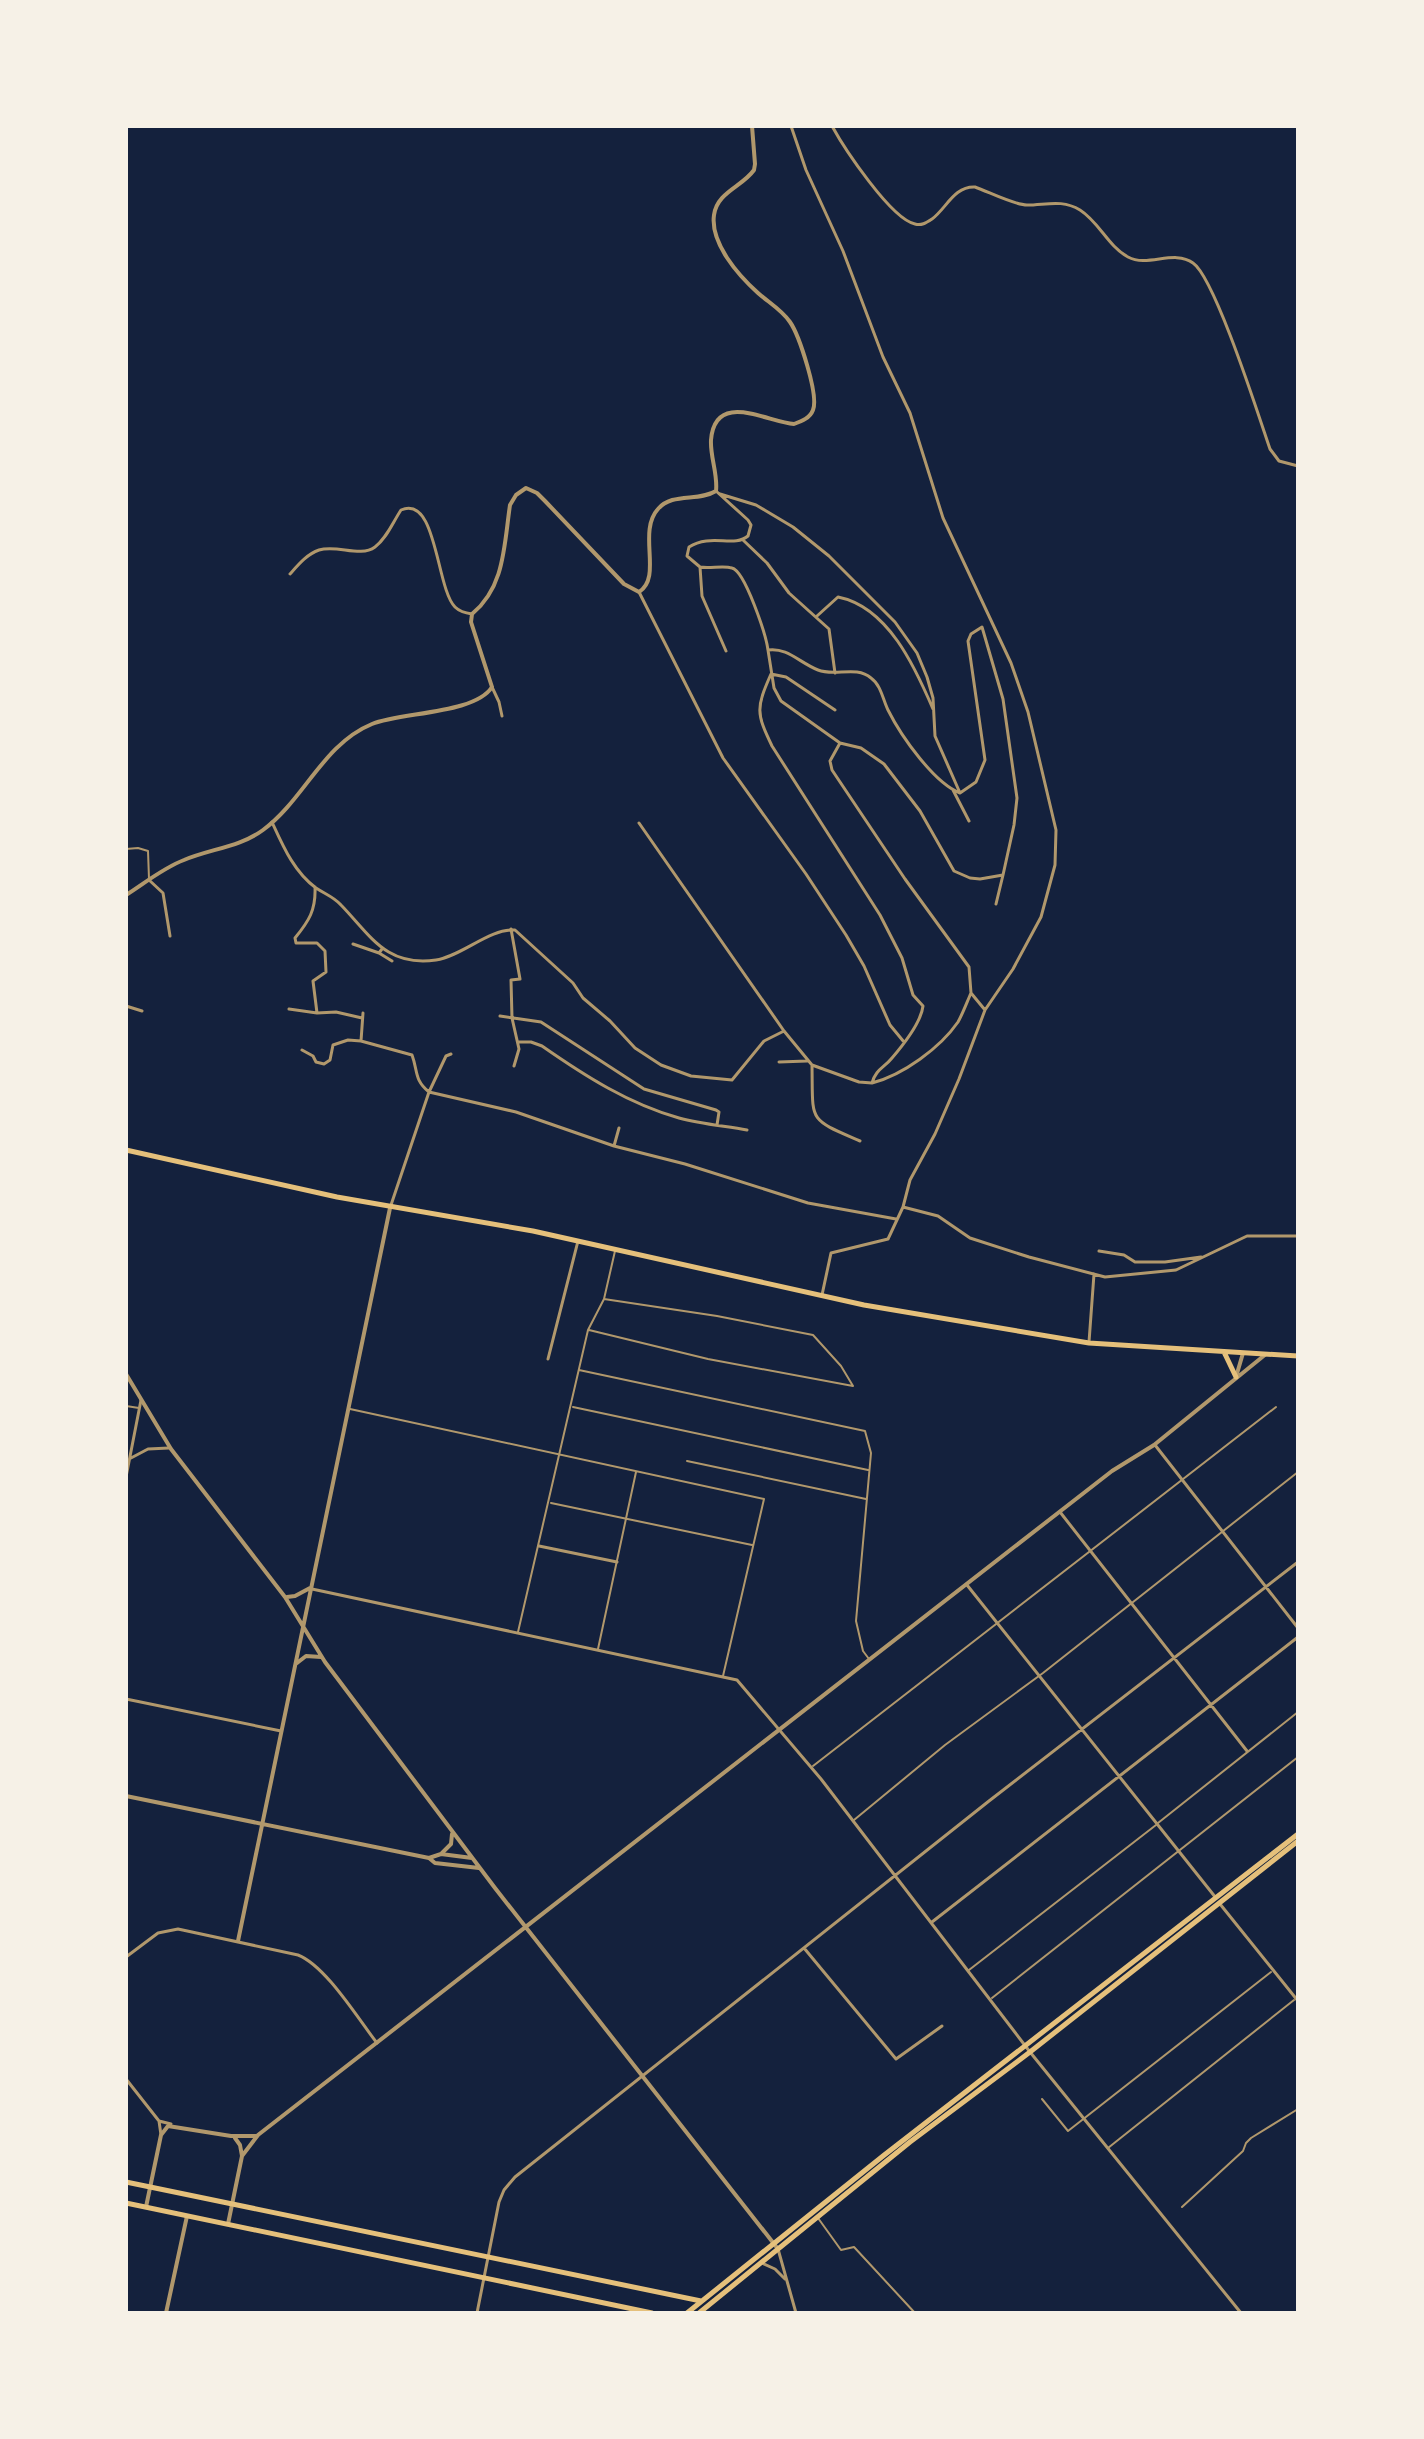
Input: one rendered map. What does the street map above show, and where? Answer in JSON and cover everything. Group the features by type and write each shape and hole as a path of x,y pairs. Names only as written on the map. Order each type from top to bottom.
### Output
{"main road":[{"path":"126,1150 390,1208 578,1241 821,1297 1089,1343 1298,1356"},
{"path":"1223,1352 1236,1377"},
{"path":"687,2313 752,2260 817,2217 1030,2052 1298,1834"},
{"path":"699,2313 760,2263 812,2211 1026,2045 1298,1841"},
{"path":"126,2182 701,2301"},
{"path":"126,2203 652,2313"}],"street":[{"path":"743,540 750,531 748,520 718,492 711,438 715,427 724,415 742,412 794,424 809,416 815,402 791,323 754,289 720,245 714,227 714,211 722,196 746,180 754,170 752,126"},
{"path":"791,126 883,357 910,413 943,518 1011,663 1028,712 1052,807 1057,842 1050,889 1041,917 1008,979 985,1010 935,1134 910,1180 903,1207 888,1239 831,1253 821,1297"},
{"path":"832,126 852,159 892,208 912,224 928,222 958,192 975,187 1024,205 1069,204 1096,224 1122,253 1136,260 1180,258 1193,263 1203,274 1238,357 1270,449 1279,461 1298,466"},
{"path":"502,716 471,622 472,614 485,603 498,579 510,505 516,495 526,488 537,493 617,578 639,592 723,758 840,924 864,966 890,1025 904,1042"},
{"path":"639,592 648,583 650,575 649,529 659,507 675,499 705,497 718,492 756,505 793,527 829,556 882,609 917,653 927,677 935,736 960,793"},
{"path":"290,574 311,553 322,548 373,549 401,510 410,507 417,509 427,521 451,602 456,608 472,614"},
{"path":"835,673 831,635 825,623 789,593 767,563 743,540 713,539 693,544 687,556 700,567 731,567 741,573 765,631 774,688 781,701 840,743 869,752 891,772 920,811 954,871 970,878 1003,875"},
{"path":"700,567 702,596 726,651"},
{"path":"817,616 838,597 872,616 893,634 909,655 934,712"},
{"path":"960,793 976,782 985,760 968,641 971,634 992,622"},
{"path":"982,627 1003,699 1017,798 996,904"},
{"path":"768,650 781,649 815,669 835,673 858,671 872,678 905,738 931,770 960,793"},
{"path":"771,674 758,706 760,721 772,746 887,928 902,958 913,995 923,1006 920,1018 894,1056 875,1071 872,1083"},
{"path":"771,674 797,683 835,710"},
{"path":"126,895 183,860 239,843 272,822 324,762 361,730 388,719 442,710 481,698 492,687"},
{"path":"639,823 784,1031 812,1065 859,1082 872,1083 896,1075 928,1052 958,1021 971,993 969,967 832,770 830,761 840,743"},
{"path":"953,790 969,821"},
{"path":"272,822 289,858 315,887 339,902 392,961"},
{"path":"149,880 163,893 170,936"},
{"path":"315,887 311,919 295,938 296,943 317,943 325,951 326,972 313,981 317,1013"},
{"path":"353,944 407,960 435,960 511,929 521,933 564,974 583,998 635,1048 691,1076 732,1080 764,1041 784,1031"},
{"path":"511,929 520,979 511,980 512,1018 518,1042 514,1066"},
{"path":"971,993 985,1010"},
{"path":"126,1006 142,1011"},
{"path":"289,1009 363,1015 361,1041"},
{"path":"500,1016 541,1022 651,1093 716,1110 719,1112 717,1125"},
{"path":"302,1050 313,1056 316,1062 324,1064 330,1060 333,1045 348,1040 412,1055 415,1076 429,1092 516,1112 614,1146 685,1164 808,1203 896,1219"},
{"path":"518,1042 542,1046 594,1080 642,1105 682,1119 747,1130"},
{"path":"238,1941 390,1208 429,1092 446,1056 451,1054"},
{"path":"779,1062 808,1061"},
{"path":"812,1065 816,1119 860,1141"},
{"path":"614,1146 619,1128"},
{"path":"903,1207 938,1216 970,1238 1109,1277 1176,1270 1247,1236 1298,1236"},
{"path":"548,1359 578,1241"},
{"path":"1099,1251 1148,1263 1205,1256"},
{"path":"1089,1343 1094,1274"},
{"path":"1229,1387 1236,1377 1243,1353"},
{"path":"242,2156 258,2135 1112,1471 1154,1445 1229,1387 1267,1353"},
{"path":"126,1374 171,1449 285,1597 305,1625 321,1657 472,1858 776,2246 796,2313"},
{"path":"126,1477 141,1400"},
{"path":"1154,1445 1298,1628"},
{"path":"131,1458 148,1449 171,1449"},
{"path":"1060,1512 1247,1751"},
{"path":"539,1546 617,1562"},
{"path":"477,2313 499,2202 510,2183 895,1875 1298,1562"},
{"path":"967,1585 1297,1999"},
{"path":"285,1597 295,1596 310,1588 737,1680 812,1767 1030,2052 1241,2313"},
{"path":"932,1922 1298,1637"},
{"path":"295,1664 306,1656 321,1657"},
{"path":"126,1699 281,1731"},
{"path":"126,1796 429,1858 435,1863 480,1868"},
{"path":"441,1854 451,1844 452,1832"},
{"path":"429,1858 441,1854 472,1858"},
{"path":"126,1957 152,1937 171,1929 185,1929 298,1955 327,1979 377,2043"},
{"path":"804,1948 896,2059 942,2026"},
{"path":"126,2079 159,2121 161,2135 146,2207"},
{"path":"159,2121 231,2136 258,2135"},
{"path":"161,2135 171,2124"},
{"path":"228,2224 242,2156 240,2143 231,2136"},
{"path":"166,2313 187,2216"},
{"path":"752,2260 775,2269 787,2282"}],"lane":[{"path":"126,849 148,851 149,880"},
{"path":"518,1633 588,1330 604,1299 615,1250"},
{"path":"588,1330 708,1359 853,1386 841,1366 813,1335 717,1316 604,1299"},
{"path":"579,1370 865,1431 871,1453 856,1621 863,1651 870,1660"},
{"path":"126,1406 140,1409"},
{"path":"572,1407 870,1470"},
{"path":"812,1767 1276,1407"},
{"path":"349,1409 764,1499 723,1678"},
{"path":"687,1461 867,1499"},
{"path":"597,1650 636,1472"},
{"path":"854,1820 945,1745 1298,1472"},
{"path":"549,1502 753,1545"},
{"path":"969,1970 1298,1712"},
{"path":"991,1999 1298,1757"},
{"path":"1042,2099 1068,2131 1273,1970"},
{"path":"1107,2148 1297,1999"},
{"path":"1182,2207 1243,2151 1251,2138 1298,2109"},
{"path":"817,2217 841,2250 854,2247 915,2313"}]}
